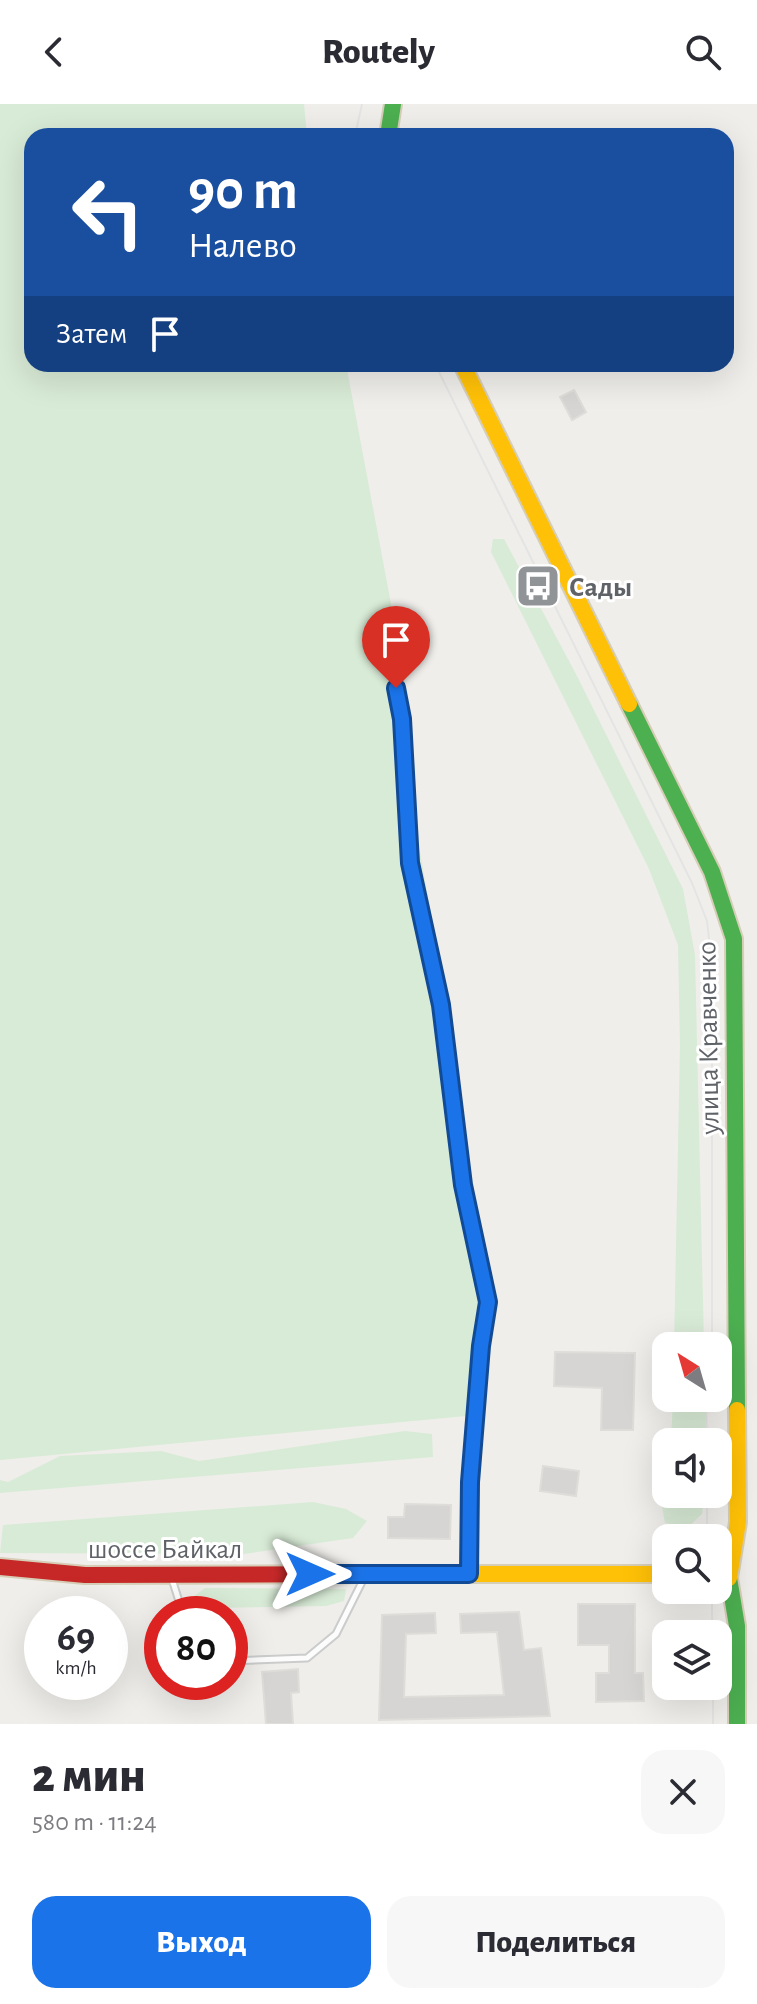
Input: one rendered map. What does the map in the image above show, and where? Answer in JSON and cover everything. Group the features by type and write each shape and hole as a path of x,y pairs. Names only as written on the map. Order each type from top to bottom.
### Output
{"main road":[{"path":"389,128 393,104"},
{"name":"улица Кравченко","path":"466,372 712,872 734,939 738,1522 732,1546"},
{"name":"шоссе Байкал","path":"0,1567 85,1575 652,1574"},
{"name":"улица Кравченко","path":"731,1604 737,1626 737,1724"}],"street":[{"path":"396,688 402,719 410,863 441,1005 463,1185 488,1302 481,1346 470,1482 469,1574"}],"lane":[{"path":"171,1574 178,1596"},
{"path":"248,1660 307,1658 336,1634 366,1574"}],"green space":[{"path":"0,104 304,104 306,128 24,128 24,372 348,372 404,673 411,800 451,1030 483,1295 466,1416 0,1460"},
{"path":"493,539 504,539 577,676 683,889 695,955 704,1332 674,1332 680,1046 678,945 649,869 491,552"},
{"path":"672,1412 706,1412 707,1428 672,1428"},
{"path":"405,1431 432,1434 433,1457 0,1493 0,1480 8,1482 60,1456 161,1451 199,1461"},
{"path":"313,1502 346,1509 367,1521 353,1538 244,1554 0,1553 3,1525"},
{"path":"662,1508 703,1508 702,1514 691,1524 665,1523"},
{"path":"205,1588 346,1589 344,1601 326,1606 248,1607 248,1596 194,1596"}],"building":[{"path":"574,390 586,412 572,420 560,397"},
{"path":"555,1352 635,1353 633,1430 601,1430 602,1388 554,1386"},
{"path":"543,1466 579,1471 576,1496 540,1491"},
{"path":"405,1504 451,1505 450,1539 388,1538 388,1517 404,1517"},
{"path":"578,1604 635,1604 635,1673 643,1673 644,1701 596,1702 596,1673 609,1673 609,1645 578,1645"},
{"path":"519,1612 524,1650 541,1648 550,1716 379,1720 382,1615 435,1613 436,1633 406,1634 404,1697 504,1695 497,1632 461,1633 460,1614"},
{"path":"298,1669 299,1692 291,1693 293,1724 266,1724 262,1672"}],"tram line":[{"path":"357,128 362,104"},
{"path":"439,372 692,883 707,921 712,964 712,1332"},
{"path":"706,1412 707,1428"},
{"path":"707,1508 707,1524"},
{"path":"712,1604 712,1620"},
{"path":"713,1700 713,1724"}],"traffic: fast":[{"path":"389,128 393,104"},
{"path":"629,704 712,872 734,939 737,1410"},
{"path":"732,1596 737,1626 737,1724"}],"traffic: slow":[{"path":"466,372 629,704"},
{"path":"732,1559 738,1522 737,1410"},
{"path":"383,1574 652,1574"}],"traffic: jam":[{"path":"0,1567 85,1575 383,1574"}],"place":[{"name":"Сады","path":"538,586"}],"route":[{"path":"310,1574 469,1574 470,1482 481,1346 488,1302 463,1185 441,1005 410,863 402,719 396,688"}]}
